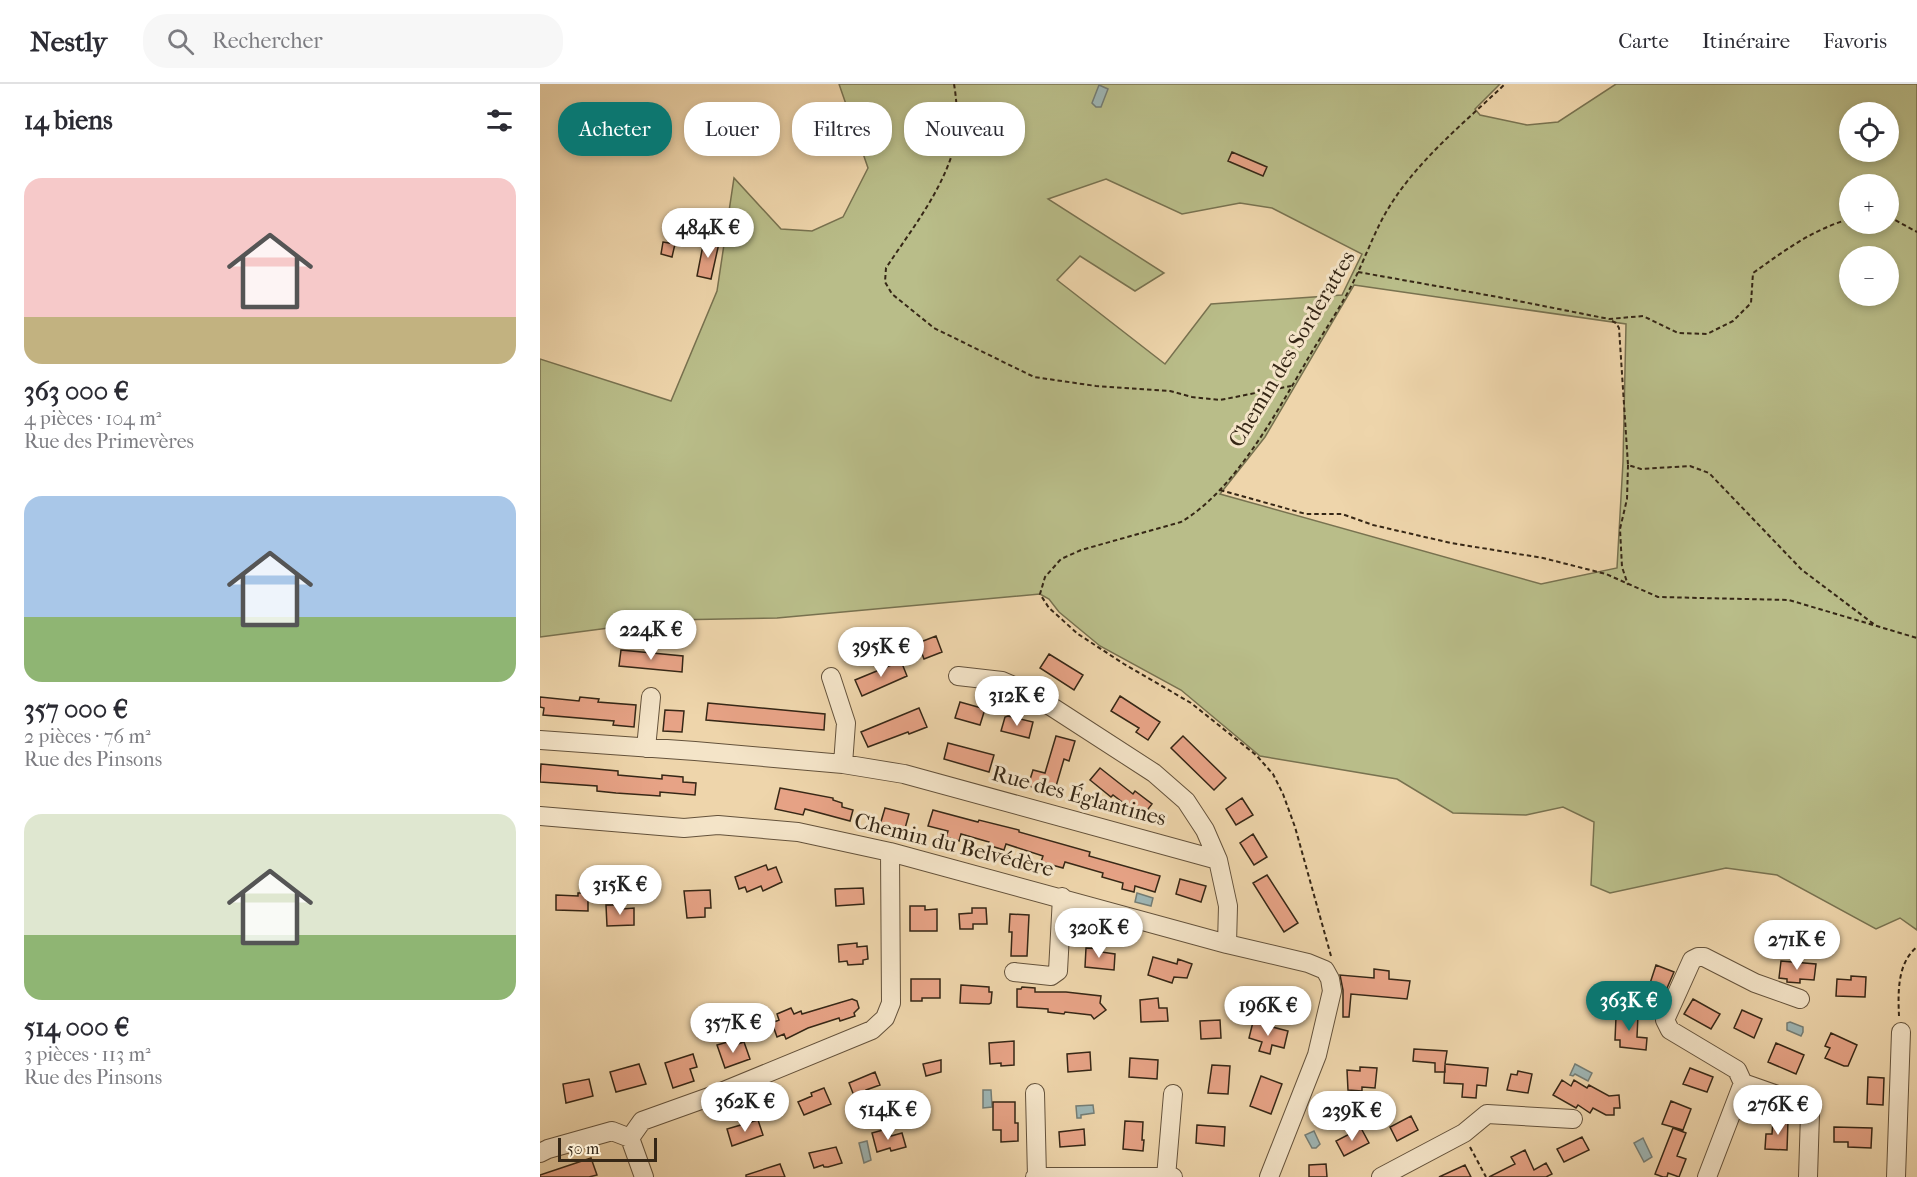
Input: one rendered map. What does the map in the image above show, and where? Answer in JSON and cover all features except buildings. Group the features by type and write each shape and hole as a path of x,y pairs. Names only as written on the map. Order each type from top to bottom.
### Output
{"street":[{"path":"958,676 1002,681 1032,694 1154,773 1186,801 1205,830 1218,860 1228,906 1227,944"},
{"path":"831,677 846,723 843,764"},
{"path":"646,748 651,697"},
{"name":"Rue des Églantines","path":"540,740 843,764 904,774 1218,860"},
{"name":"Chemin du Belvédère","path":"540,816 684,828 718,825 798,832 890,852 1062,897 1227,944 1308,963 1325,970"},
{"path":"630,1138 642,1121 709,1097 872,1030 885,1018 891,1003 890,852"},
{"path":"1014,972 1051,976 1058,971 1062,897"},
{"path":"1800,999 1755,983 1704,957 1698,957 1692,960 1685,973 1665,1020 1670,1030 1737,1070 1743,1083 1806,1106 1810,1114 1808,1177"},
{"path":"1269,1177 1317,1055 1332,991 1330,979 1325,970"},
{"path":"1896,1177 1901,1032"},
{"path":"1707,1177 1743,1083"},
{"path":"1035,1093 1036,1177 1173,1177"},
{"path":"1166,1177 1173,1094"},
{"path":"1381,1177 1464,1134 1487,1114 1573,1119"},
{"path":"543,1148 612,1131 630,1138 644,1177"}],"path":[{"path":"954,84 957,103 955,147 936,194 886,268 885,282 892,294 934,328 1034,377 1096,386 1170,391 1192,397 1220,400 1292,386"},
{"name":"Chemin des Sorderattes","path":"1325,970 1332,960 1326,936 1295,827 1273,774 1256,755 1191,703 1078,634 1049,608 1040,594 1046,577 1061,559 1081,550 1181,522 1196,514 1220,490 1268,425 1292,386 1348,292 1385,214 1404,186 1422,165 1505,84"},
{"path":"1358,272 1609,319 1643,316 1678,333 1707,334 1733,321 1751,303 1753,273 1797,242 1829,224 1839,222"},
{"path":"1899,222 1917,232"},
{"path":"1609,319 1619,328 1628,465 1627,499 1620,530 1622,567 1628,585"},
{"path":"1628,465 1641,469 1690,466 1708,473 1802,570 1877,626"},
{"path":"1220,490 1306,514 1342,514 1373,525 1452,543 1543,558 1606,574 1658,597 1789,600 1917,638"},
{"path":"1901,1032 1899,988 1902,968 1917,946"},
{"path":"1464,1134 1486,1177"}],"green space":[{"path":"839,84 1500,84 1475,109 1480,115 1527,125 1558,122 1616,84 1917,84 1917,930 1900,918 1876,929 1777,875 1726,868 1610,893 1591,885 1594,822 1563,807 1526,815 1453,813 1397,779 1260,756 1181,690 1100,646 1059,612 1049,599 1040,594 777,618 670,620 540,637 540,359 671,401 717,291 734,178 781,229 812,231 843,217 868,168 864,156 892,156 892,102 845,102","holes":["1106,179 1182,214 1240,203 1272,208 1362,254 1342,295 1211,304 1165,364 1057,280 1080,256 1135,291 1164,273 1048,199","1354,285 1626,324 1623,462 1617,568 1541,584 1220,494 1265,437"]}],"water":[{"path":"1099,85 1108,89 1101,107 1096,107 1092,103"},
{"path":"1137,893 1153,898 1151,906 1135,902"},
{"path":"1787,1023 1803,1027 1801,1036 1787,1030"},
{"path":"1575,1064 1592,1073 1588,1081 1575,1074 1570,1075"},
{"path":"983,1090 991,1090 992,1107 983,1108"},
{"path":"1093,1105 1094,1113 1077,1118 1076,1106"},
{"path":"1314,1131 1320,1144 1312,1148 1305,1135"},
{"path":"1643,1138 1652,1157 1644,1162 1634,1143"},
{"path":"867,1141 871,1160 864,1163 859,1143"}]}
